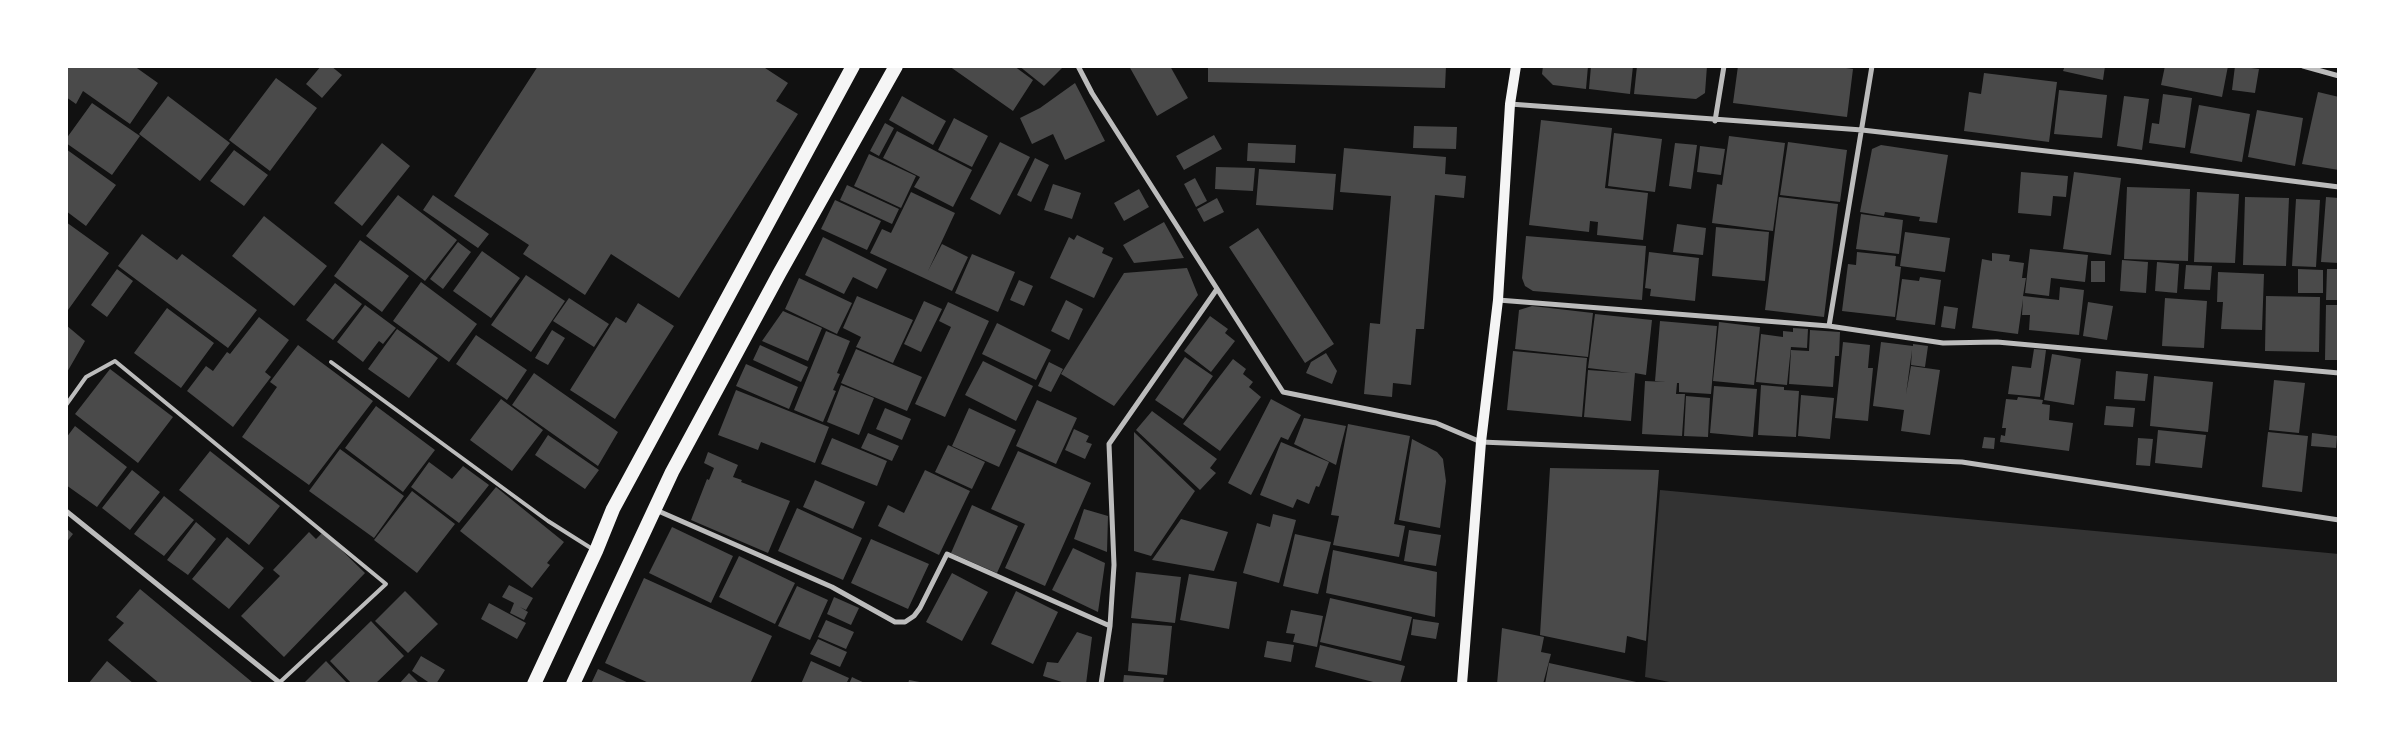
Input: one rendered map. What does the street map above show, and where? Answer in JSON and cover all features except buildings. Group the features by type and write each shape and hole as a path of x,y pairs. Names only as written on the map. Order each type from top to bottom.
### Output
{"highway":[{"path":"534,684 596,551 613,509 853,66"},
{"path":"573,684 656,510 672,472 779,274 896,66"}],"main road":[{"path":"1462,684 1481,442 1498,300 1510,104 1516,66"}],"street":[{"path":"1078,66 1092,93 1283,392 1436,423 1481,442 1962,462 2339,520"},
{"path":"1715,121 1724,66"},
{"path":"1829,326 1872,66"},
{"path":"2302,66 2339,76"},
{"path":"1510,104 1715,121 1862,130 2339,187"},
{"path":"1101,684 1110,626 1114,565 1109,444 1217,289"},
{"path":"1498,300 1829,326 1943,343 1997,342 2339,372"},
{"path":"656,510 832,588 895,622 905,622 914,616 920,608 947,554 1110,626"},
{"path":"66,511 279,683"}],"lane":[{"path":"66,405 86,377 115,361 386,584 279,683"},
{"path":"332,362 548,520 596,551"}],"shaded area":[{"path":"1660,490 2339,554 2339,684 1679,684 1645,677"}]}
